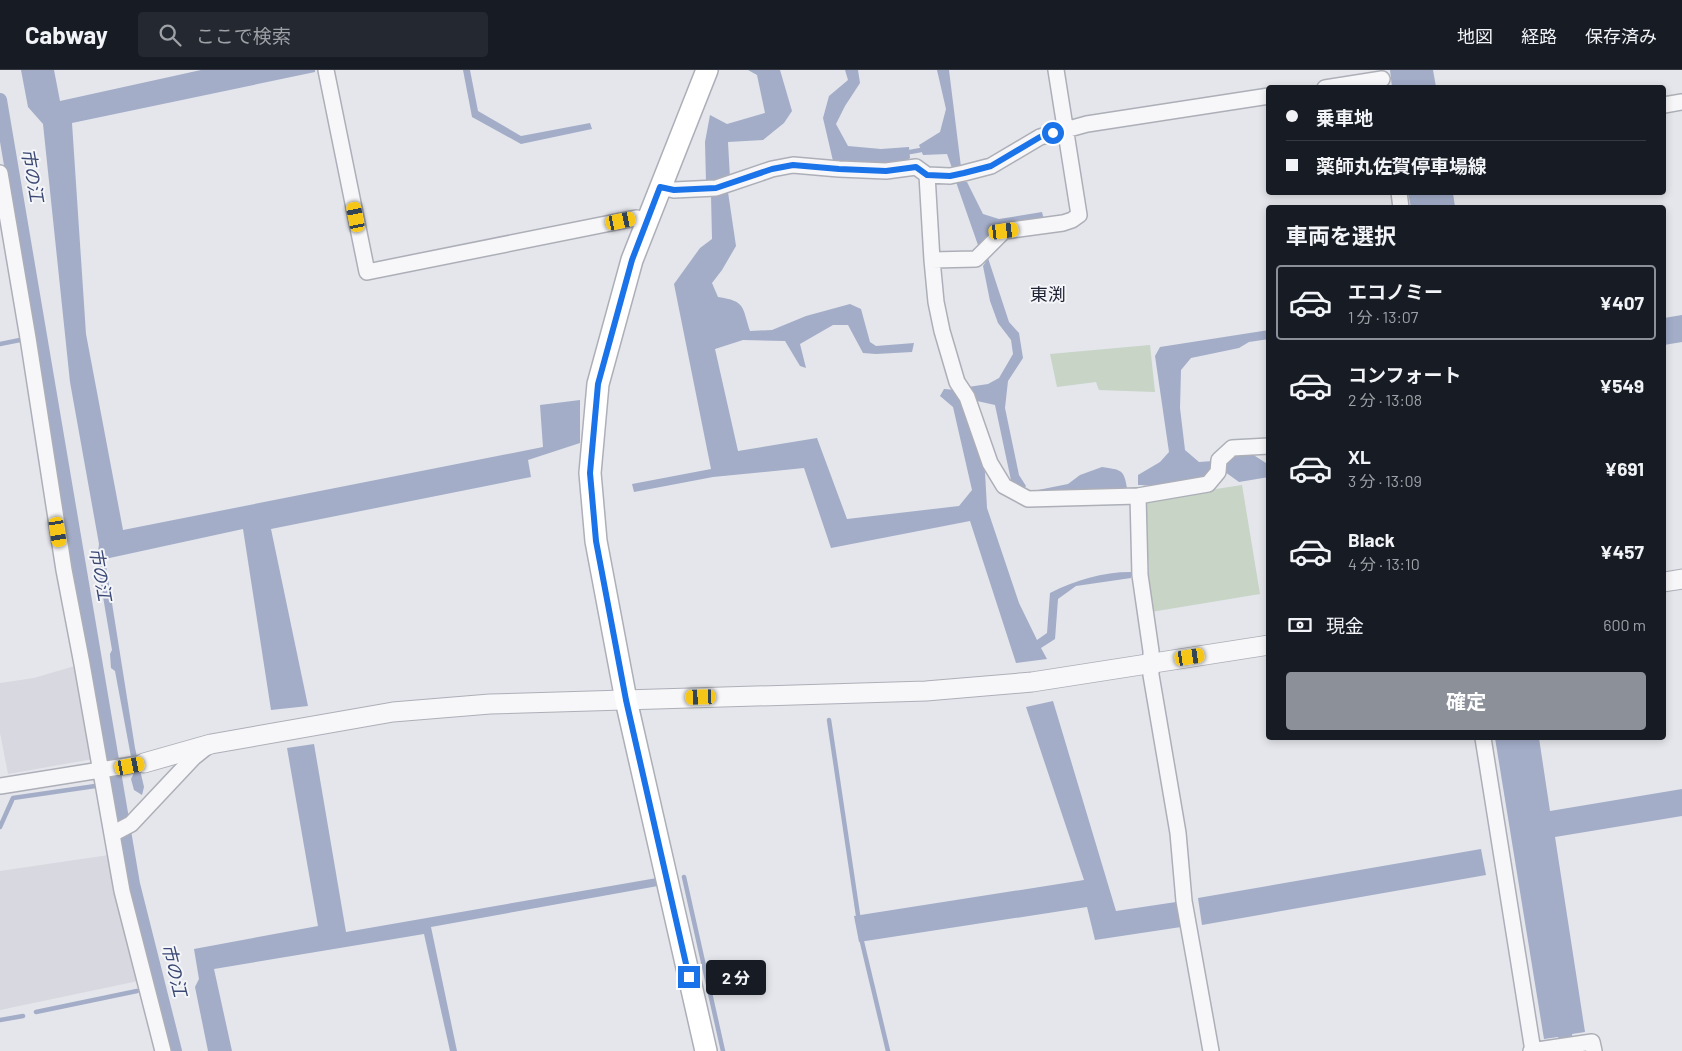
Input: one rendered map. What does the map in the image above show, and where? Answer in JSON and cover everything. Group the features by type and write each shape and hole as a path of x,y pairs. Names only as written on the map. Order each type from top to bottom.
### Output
{"main road":[{"path":"706,1051 626,700 596,541 590,473 598,384 632,260 707,70"}],"street":[{"path":"326,70 367,272 636,218 647,220"},
{"path":"932,260 976,259 1004,231 1063,223 1072,220 1078,215 1056,70"},
{"path":"1343,85 1382,79"},
{"path":"660,187 674,190 719,187 772,169 793,165 886,171 916,167 927,175 957,174 991,166 1040,137 1066,129 1266,96"},
{"path":"1666,105 1682,102"},
{"path":"0,173 64,570 122,891 163,1051"},
{"path":"927,175 936,302 942,331 957,382 964,392 990,463 1004,486 1028,499 1138,496 1208,484 1218,466 1232,448 1266,446"},
{"path":"1138,496 1140,575 1151,651 1151,675 1178,834 1184,901 1211,1051"},
{"path":"1666,582 1682,579"},
{"path":"0,786 102,780 133,765 210,744 393,712 490,704 926,691 1032,682 1266,645"},
{"path":"1483,740 1532,1051 1592,1042 1594,1051"},
{"path":"112,834 131,824 193,758 210,744"}],"shaded area":[{"path":"78,665 93,759 8,774 0,733 0,683 34,678"},
{"path":"109,855 138,981 0,1010 0,871"}],"green space":[{"path":"1150,345 1155,392 1099,390 1096,382 1057,387 1050,354"},
{"path":"1242,485 1260,594 1151,612 1145,500"}],"water":[{"path":"21,70 54,70 60,101 201,70 315,70 315,72 72,123 86,334 123,530 543,447 540,405 580,400 580,443 528,460 531,477 271,529 308,706 271,710 243,529 105,559 135,748 144,787 142,795 134,790 131,779 134,773 115,671 111,668 110,654 112,650 97,561 99,544 70,382 43,124 28,107"},
{"path":"463,70 470,70 478,111 521,136 590,123 592,129 521,144 472,117"},
{"path":"748,70 780,70 792,111 784,123 763,140 728,142 730,178 706,182 705,142 710,115 727,124 765,113 757,75"},
{"path":"845,70 858,70 860,83 836,124 848,146 881,149 909,147 910,158 902,163 854,166 833,161 823,118 829,96 848,80"},
{"path":"937,70 949,70 961,167 952,168 947,154 923,155 919,145 940,132 946,109"},
{"path":"1390,70 1433,70 1436,85 1392,85"},
{"path":"956,182 967,182 983,214 999,219 1042,212 1044,220 979,248"},
{"path":"728,192 736,246 712,283 718,297 734,301 742,307 750,331 772,330 806,316 850,304 861,309 870,342 876,346 914,343 912,352 863,353 848,325 833,325 800,344 806,368 800,366 785,341 743,340 715,349 738,451 817,438 847,519 959,506 972,490 953,407 940,396 944,389 957,390 965,406 985,472 987,508 1019,603 1037,640 1047,633 1050,593 1089,578 1110,573 1131,572 1131,578 1076,586 1058,599 1055,639 1041,648 1047,659 1016,663 970,521 831,548 804,468 713,477 634,492 632,484 711,469 674,284 700,248 712,239 711,195"},
{"path":"1408,195 1453,195 1455,205 1411,205"},
{"path":"988,258 1009,322 1019,333 1023,358 1008,381 1005,408 1019,475 1026,486 1022,492 1012,485 995,405 977,401 968,387 988,384 999,378 1013,354 1011,340 998,323 990,301 983,266"},
{"path":"1682,315 1682,342 1666,345 1666,318"},
{"path":"1266,330 1266,339 1249,342 1239,348 1191,358 1181,370 1180,408 1185,450 1199,462 1213,461 1205,476 1197,482 1159,486 1138,485 1138,475 1160,462 1169,452 1155,356 1160,347"},
{"path":"1239,454 1252,454 1266,463 1266,478 1239,482 1221,469 1222,461"},
{"path":"1102,467 1117,470 1123,474 1127,488 1088,496 1038,493 1038,490 1068,484 1080,475"},
{"path":"1053,701 1116,911 1176,902 1181,927 1095,940 1087,907 859,942 854,916 1084,880 1026,707"},
{"path":"1495,740 1539,740 1550,811 1682,789 1682,816 1555,837 1585,1032 1572,1034 1575,1051 1561,1051 1558,1037 1544,1039"},
{"path":"314,744 346,932 657,878 658,886 431,927 457,1051 450,1051 424,934 214,969 232,1051 208,1051 195,987 199,979 194,949 318,926 287,748"},
{"path":"1481,849 1486,875 1202,925 1198,898"}],"waterway":[{"name":"市の江","path":"0,100 133,884 175,1051"},
{"path":"910,152 921,150"},
{"path":"0,344 20,340"},
{"path":"829,720 858,915"},
{"path":"0,827 13,798 116,783"},
{"path":"684,877 723,1051"},
{"path":"862,942 888,1051"},
{"path":"36,1012 137,991"},
{"path":"0,1020 23,1016"}],"district":[{"name":"東渕","path":"1048,295"}],"route":[{"path":"689,977 626,700 596,541 590,473 598,384 632,260 660,187 674,190 716,188 772,169 793,165 886,171 916,167 927,175 950,176 991,166 1040,137 1053,133"}]}
